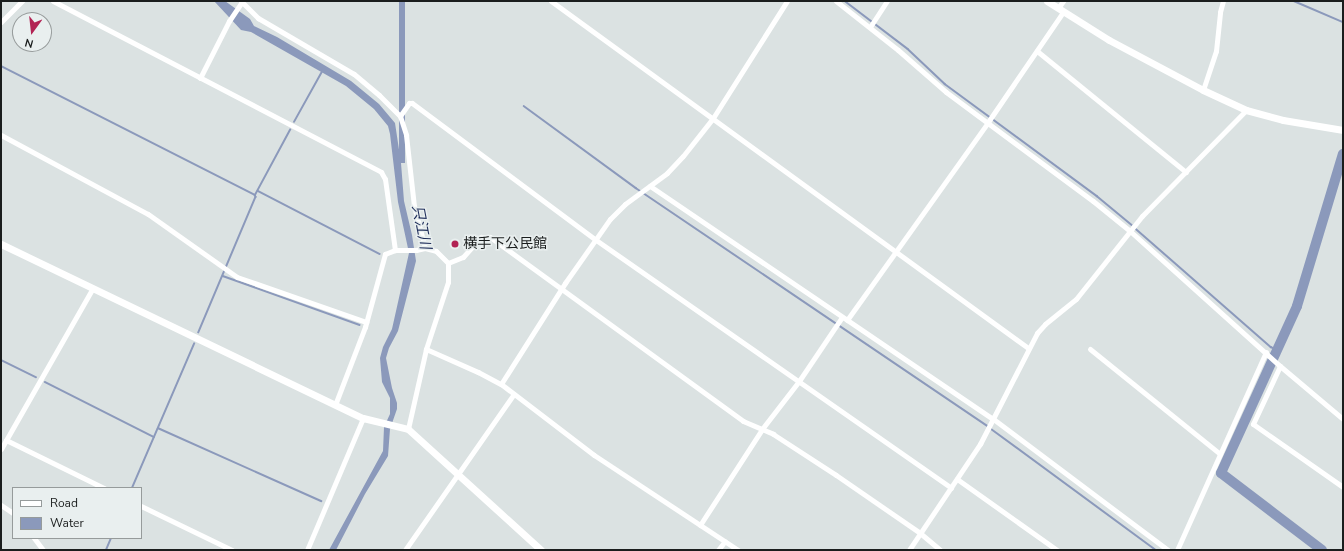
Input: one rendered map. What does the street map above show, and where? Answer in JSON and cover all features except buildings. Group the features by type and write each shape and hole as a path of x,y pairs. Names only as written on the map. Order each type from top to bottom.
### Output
{"street":[{"path":"1,22 22,1"},
{"path":"53,1 381,172 384,179 395,250"},
{"path":"551,1 1028,348"},
{"path":"501,384 562,288 610,219 625,204 667,173 683,156 713,118 787,1"},
{"path":"836,1 870,27 946,92 988,122 1130,231 1280,366 1343,419"},
{"path":"870,27 887,1"},
{"path":"1047,1 1109,40 1203,90 1246,110 1283,120 1343,130"},
{"path":"700,525 762,429 798,381 835,327 896,252 994,114 1037,51 1060,10 1063,1"},
{"path":"1203,90 1216,51 1220,12 1223,1"},
{"path":"200,78 229,21 242,2 258,18 354,74 379,94 400,116 406,135 414,206 425,248"},
{"path":"1037,51 1186,172"},
{"path":"400,116 409,103 412,103 596,240 951,488"},
{"path":"909,550 980,444 1028,348 1045,324 1076,299 1135,224 1246,110"},
{"path":"1,135 148,214 237,277 366,322"},
{"path":"648,187 991,421 1168,550"},
{"path":"448,263 463,257 481,237 487,236 562,288 743,421 762,429 836,475 920,533 940,550"},
{"path":"1,244 362,418 395,425 408,430 541,550"},
{"path":"335,405 366,322 385,254 395,250 416,250 425,248 436,251 448,263 448,282 426,349 408,430"},
{"path":"1,449 93,288"},
{"path":"426,349 501,384 594,455 738,550"},
{"path":"1090,349 1220,454"},
{"path":"1177,550 1266,352"},
{"path":"1280,366 1253,424 1343,487"},
{"path":"405,550 514,394"},
{"path":"308,550 362,418"},
{"path":"6,440 102,487"},
{"path":"957,479 1056,550"},
{"path":"1,505 12,512"},
{"path":"142,506 232,550"},
{"path":"35,539 43,550"},
{"path":"718,550 724,541"}],"water":[{"path":"214,1 225,1 250,19 254,26 277,37 351,81 379,104 395,123 401,163 404,201 416,261 398,331 389,348 386,358 392,388 397,403 397,409 390,429 388,456 365,494 336,550 329,550 383,451 384,427 390,414 390,398 382,382 380,358 383,347 392,329 409,253 398,202 390,134 388,126 374,109 346,86 251,32 241,30"},
{"path":"399,1 405,1 405,163 399,163"}],"waterway":[{"path":"845,1 908,49 945,84 1097,196 1132,225"},
{"path":"1294,1 1343,22"},
{"path":"1,66 255,195 256,197 199,332"},
{"path":"294,122 323,70"},
{"path":"524,106 636,188 987,426"},
{"path":"255,195 290,130"},
{"path":"1322,550 1221,473 1297,306 1343,154"},
{"path":"258,191 380,254"},
{"path":"1135,228 1271,347 1277,350"},
{"path":"223,276 360,325"},
{"path":"132,487 194,344"},
{"path":"1,360 36,377"},
{"path":"45,382 154,437"},
{"path":"158,428 321,501"},
{"path":"990,428 1156,550"},
{"path":"106,550 111,539"}],"place":[{"name":"横手下公民館","path":"455,244"}],"water label":[{"name":"只江川","path":"421,227"}]}
